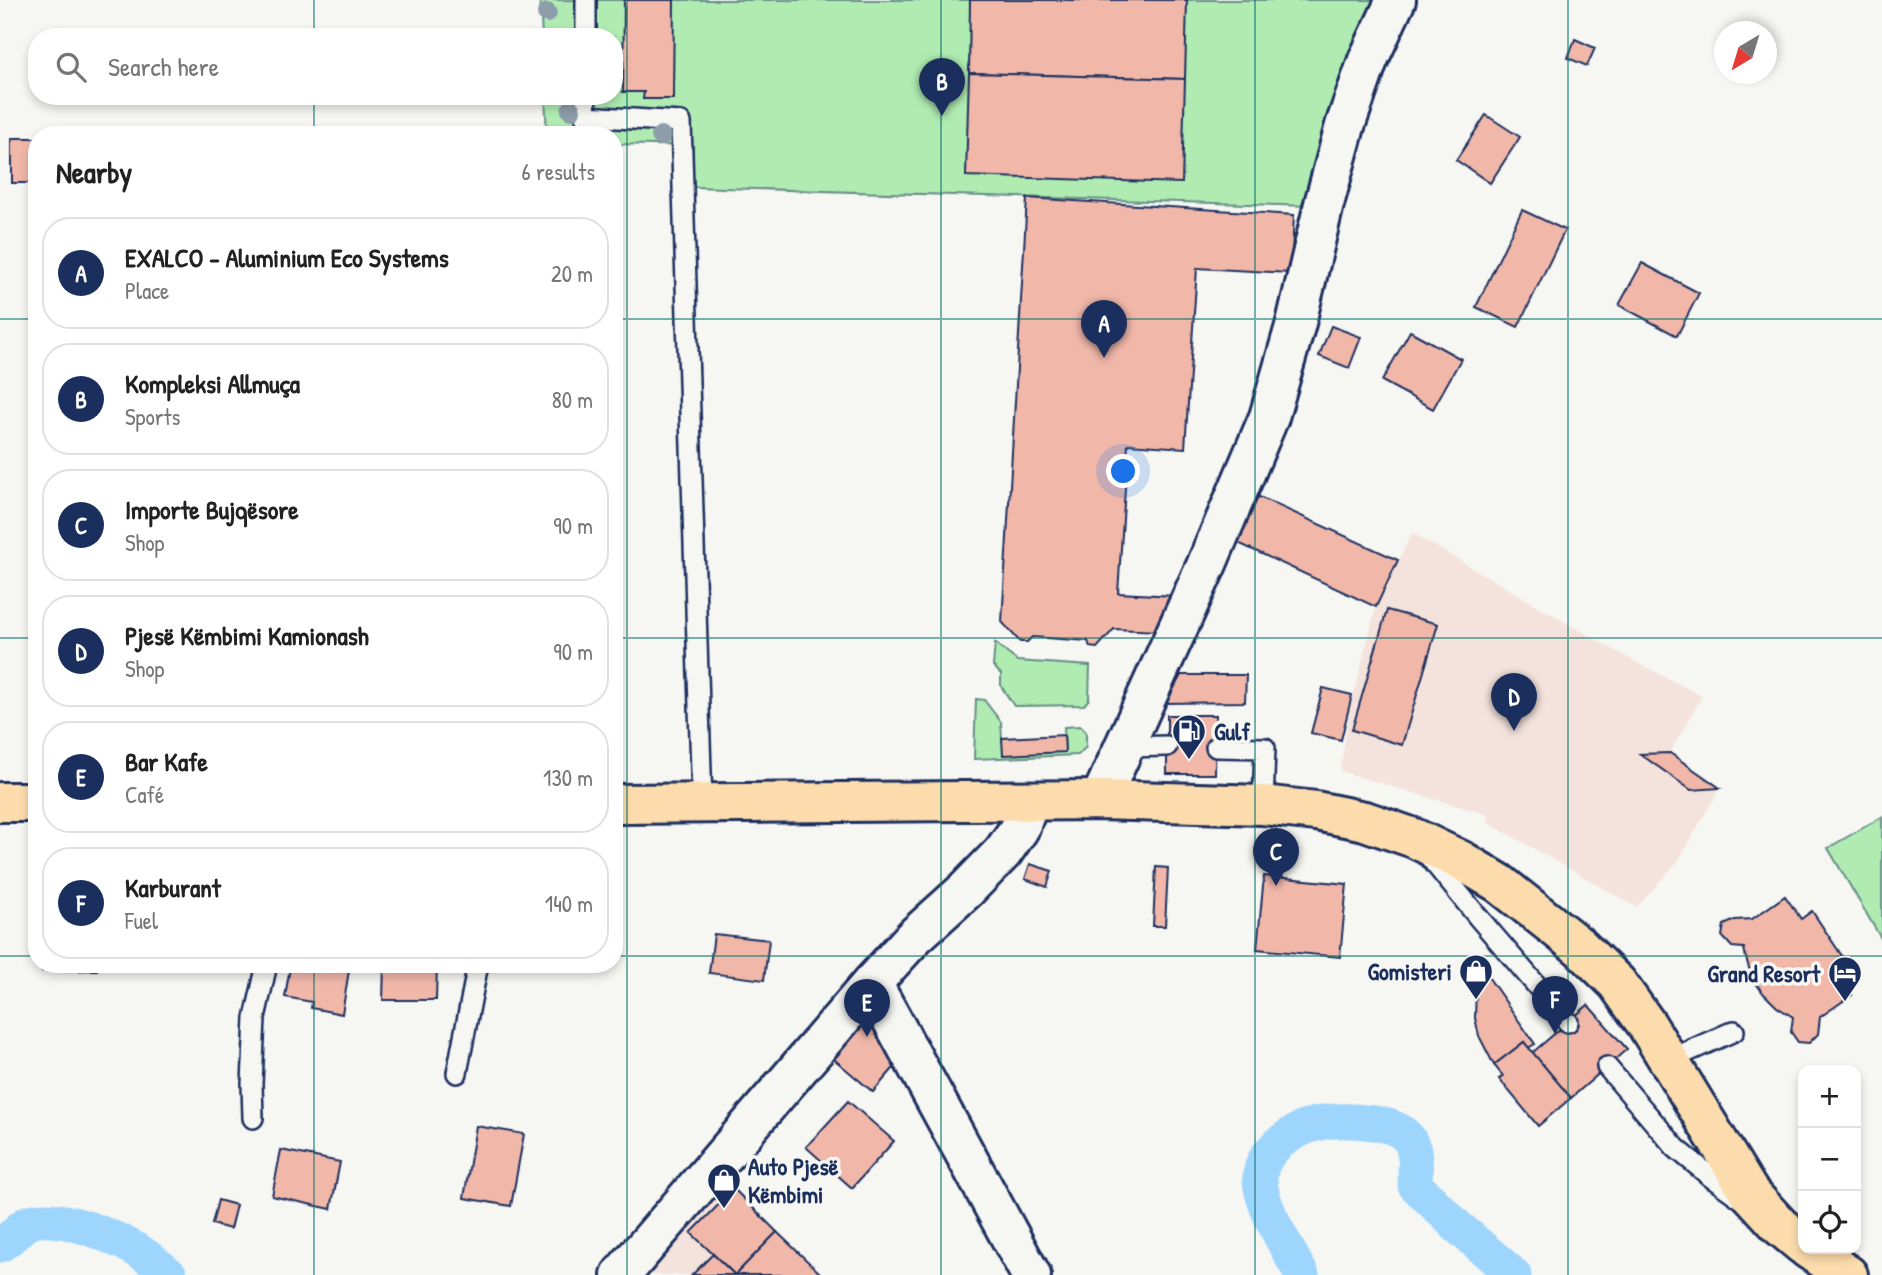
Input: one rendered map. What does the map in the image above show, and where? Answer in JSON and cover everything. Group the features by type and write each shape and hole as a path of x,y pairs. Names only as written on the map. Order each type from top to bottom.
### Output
{"main road":[{"path":"623,804 1100,800 1263,805 1316,811 1414,838 1462,861 1499,883 1580,947 1617,983 1647,1024 1749,1192 1797,1240 1848,1275"},
{"path":"0,802 28,802"}],"street":[{"path":"1100,800 1206,566 1269,417 1296,323 1345,126 1368,60 1396,0"},
{"path":"621,1275 872,983 915,936 1003,852 1019,829 1030,801"},
{"path":"872,983 1031,1275"}],"lane":[{"path":"586,0 586,28"},
{"path":"586,105 585,116 681,122 702,804"},
{"path":"1125,747 1167,747"},
{"path":"1216,747 1265,748 1263,805"},
{"path":"1414,838 1568,1023"},
{"path":"253,1118 255,1018 265,973"},
{"path":"457,1073 476,973"},
{"path":"1669,1060 1734,1031"},
{"path":"1607,1067 1676,1148 1797,1240"}],"shaded area":[{"path":"1412,533 1626,657 1702,696 1670,753 1720,788 1678,861 1637,907 1487,822 1488,815 1340,771 1350,709 1376,607"},
{"name":"Auto Pjesë Këmbimi","path":"722,1178 734,1189 822,1275 634,1275"}],"green space":[{"path":"540,0 1386,0 1311,206 693,187 693,146 623,144 623,126 547,126 545,105 623,105 623,28 542,28"},
{"path":"995,643 1017,661 1090,666 1089,699 1084,705 1014,706 1001,686 1001,674 993,666"},
{"path":"976,699 984,700 1001,722 1002,738 1065,751 1064,727 1080,726 1086,732 1086,747 1078,755 974,759"},
{"path":"1882,817 1882,940 1828,848"}],"building":[{"path":"624,0 674,0 673,99 643,99 644,92 623,92"},
{"path":"970,0 1187,0 1185,79 969,73"},
{"path":"1575,39 1595,48 1587,66 1568,58"},
{"path":"969,73 1185,79 1182,183 966,176"},
{"path":"1486,115 1520,137 1490,183 1456,160"},
{"path":"12,138 28,138 28,183 12,183"},
{"path":"1027,198 1294,215 1291,273 1197,268 1185,448 1128,444 1118,593 1176,596 1168,616 1161,615 1160,631 1114,629 1097,648 1090,647 1088,641 1032,637 1027,642 1020,642 1002,622"},
{"path":"1522,210 1565,230 1518,327 1476,307"},
{"path":"1642,263 1699,293 1677,336 1619,305"},
{"path":"1331,326 1361,337 1349,368 1319,356"},
{"path":"1410,331 1461,359 1433,409 1382,381"},
{"path":"1257,496 1398,560 1376,607 1236,542"},
{"path":"1387,610 1438,624 1402,745 1352,730"},
{"path":"1181,675 1246,675 1245,702 1166,703"},
{"path":"1323,688 1352,695 1341,740 1311,733"},
{"path":"1167,715 1216,715 1215,774 1167,774"},
{"path":"1064,735 1065,752 1003,755 1002,738"},
{"path":"1670,753 1720,788 1691,790 1640,754"},
{"path":"1030,864 1052,871 1047,887 1025,879"},
{"path":"1156,867 1168,868 1165,926 1153,926"},
{"path":"1264,876 1347,884 1340,957 1257,949"},
{"path":"1785,896 1801,919 1812,911 1848,965 1837,972 1852,995 1820,1017 1818,1034 1809,1043 1798,1042 1791,1032 1793,1017 1777,1007 1752,978 1744,948 1732,947 1722,936 1724,925 1735,920 1752,919"},
{"path":"714,934 769,940 764,980 709,973"},
{"path":"1484,971 1535,1044 1528,1048 1524,1042 1494,1065 1479,1036 1475,1018 1476,988"},
{"path":"289,973 349,973 342,1014 311,1008 312,1002 285,997"},
{"path":"384,973 437,973 436,1000 383,1000"},
{"path":"1588,1005 1627,1049 1571,1098 1532,1053"},
{"path":"861,1018 905,1055 873,1092 829,1055"},
{"path":"1524,1042 1571,1098 1538,1126 1499,1079 1503,1076 1494,1065"},
{"path":"848,1101 894,1141 852,1188 806,1147"},
{"path":"476,1126 524,1134 511,1206 464,1198"},
{"path":"281,1150 340,1162 331,1209 272,1196"},
{"path":"734,1189 777,1232 735,1275 691,1233"},
{"path":"218,1200 236,1205 230,1229 212,1224"},
{"path":"777,1232 822,1275 735,1275"},
{"path":"713,1254 735,1275 692,1275"}],"waterway":[{"path":"1302,1275 1264,1200 1260,1177 1262,1167 1273,1149 1291,1135 1311,1126 1340,1121 1383,1125 1397,1129 1405,1135 1415,1154 1415,1185 1458,1227 1514,1275"},
{"path":"0,1245 30,1222 55,1220 84,1227 124,1243 170,1275"}],"place":[{"name":"Kompleksi Allmuça","path":"942,116"},
{"name":"EXALCO - Aluminium Eco Systems","path":"1104,358"},
{"name":"Pjesë Këmbimi Kamionash","path":"1514,731"},
{"name":"Gulf","path":"1189,761"},
{"name":"Importe Bujqësore","path":"1276,886"},
{"name":"Gomisteri","path":"1476,1001"},
{"name":"Grand Resort","path":"1845,1003"},
{"name":"Karburant","path":"1555,1034"},
{"name":"Bar Kafe","path":"867,1037"},
{"name":"Auto Pjesë Këmbimi","path":"724,1210"}]}
